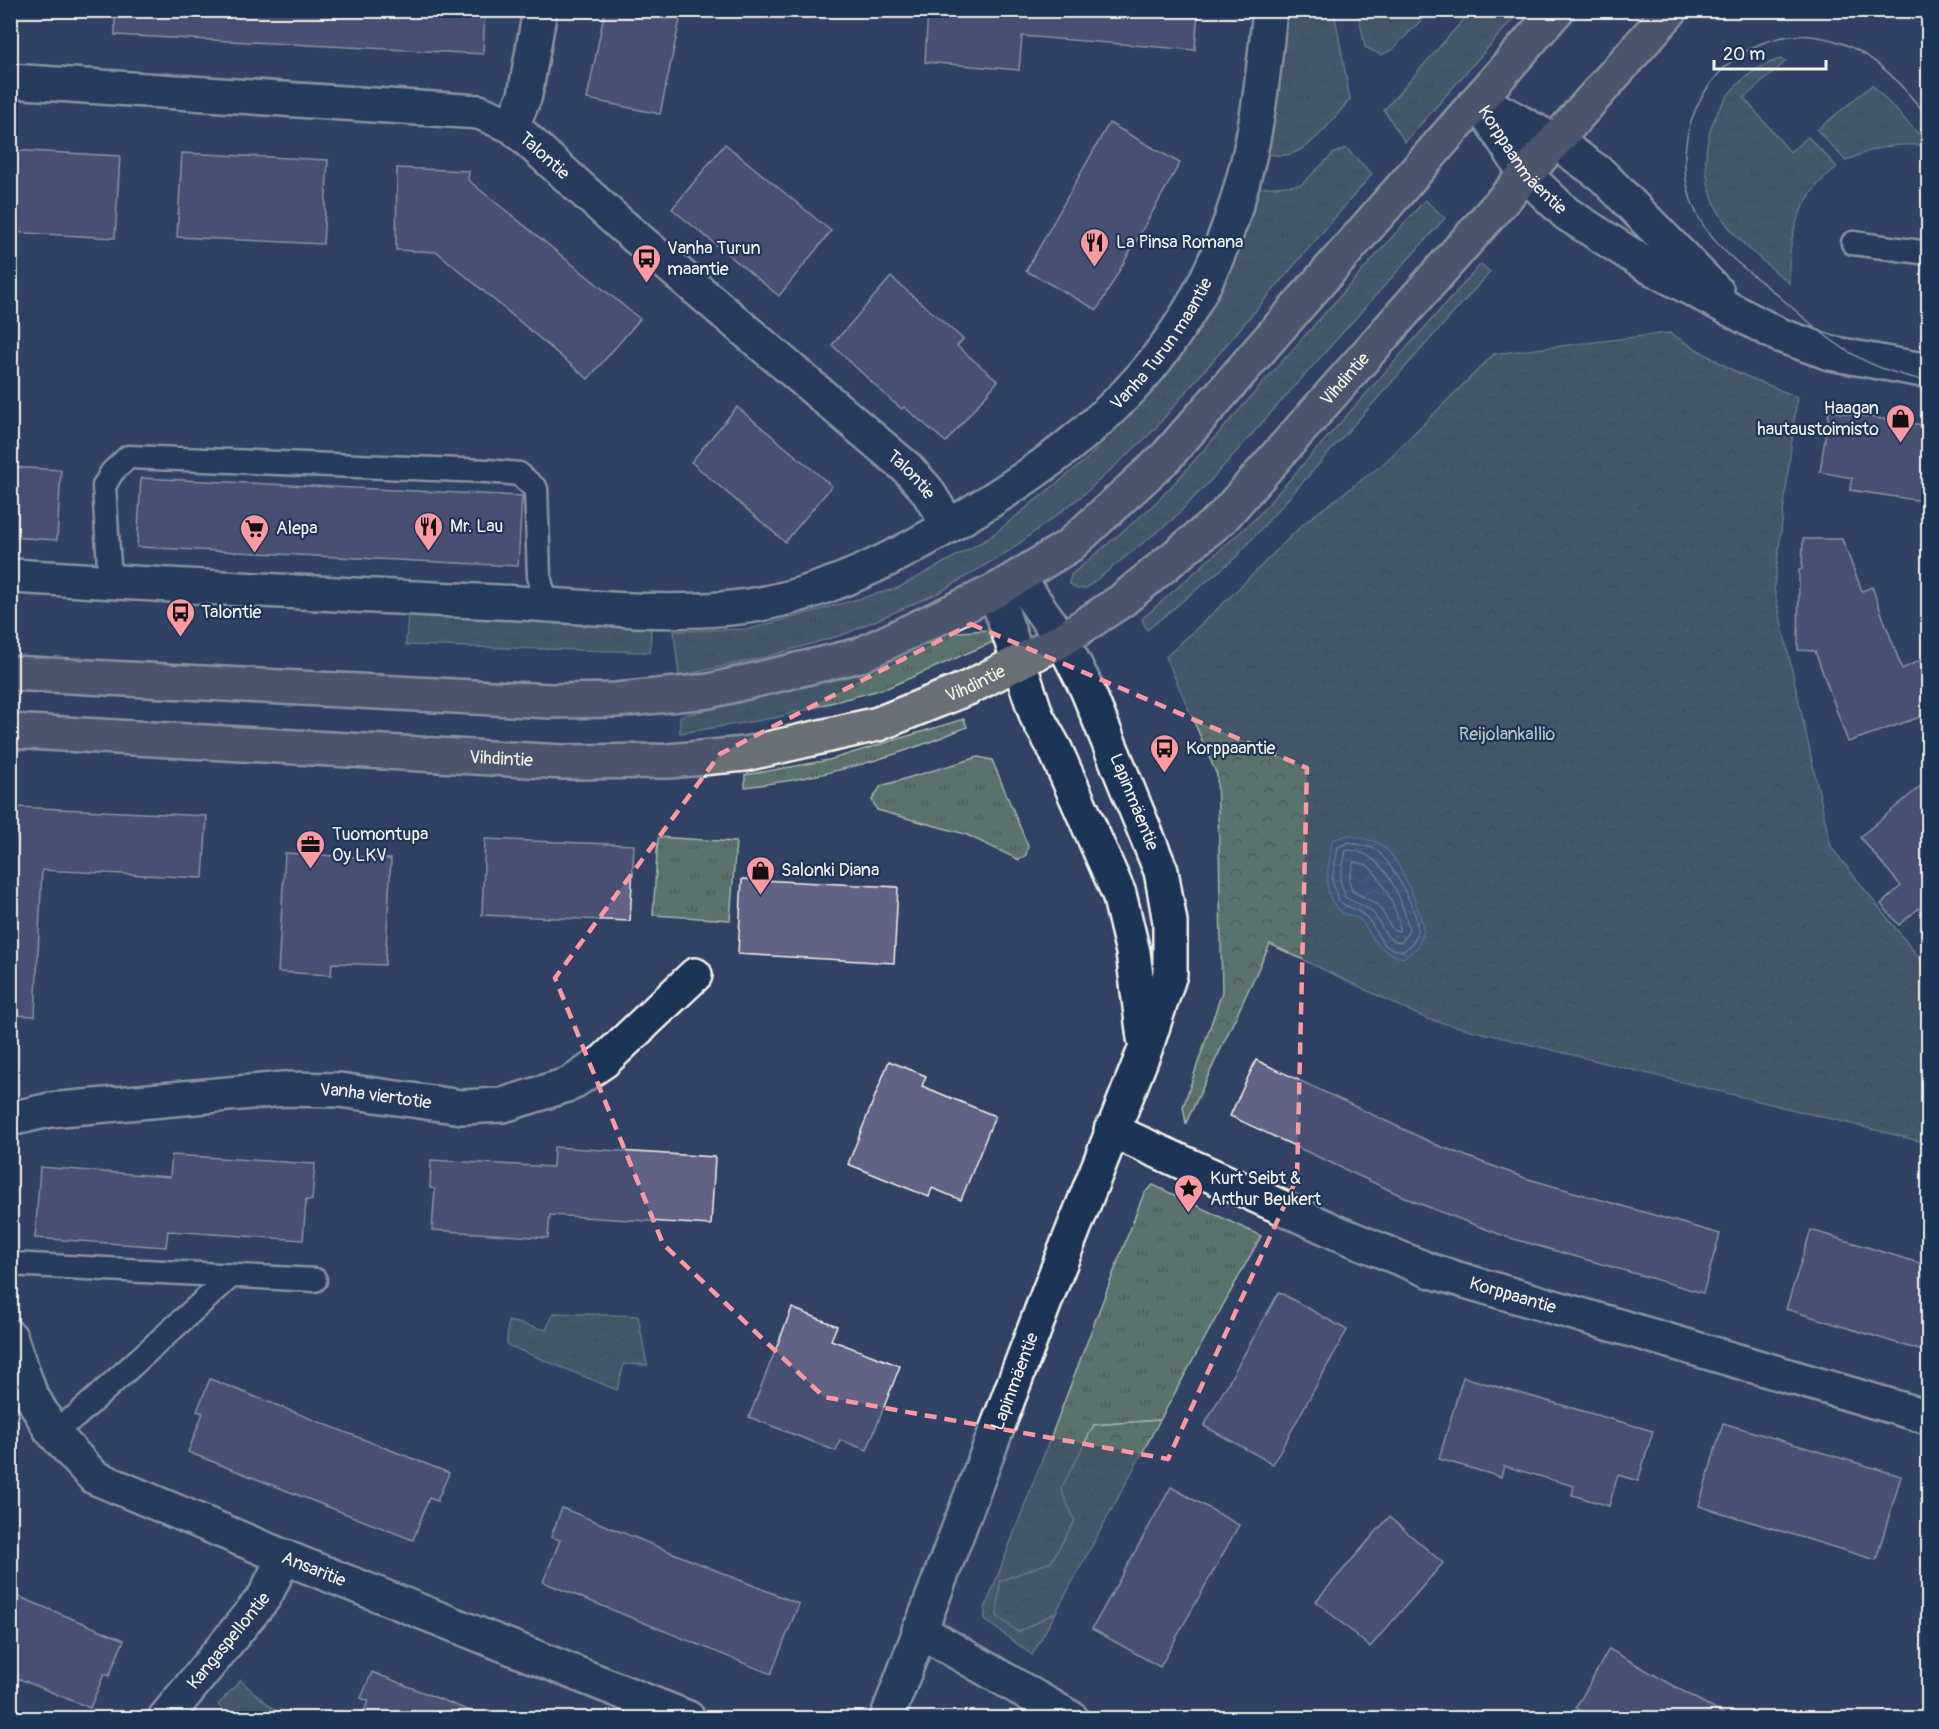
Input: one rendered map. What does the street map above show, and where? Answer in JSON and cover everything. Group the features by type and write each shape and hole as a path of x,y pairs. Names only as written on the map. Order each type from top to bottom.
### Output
{"main road":[{"path":"10,673 540,700 616,700 709,691 860,655 1006,584 1069,546 1166,457 1557,10"},
{"name":"Vihdintie","path":"10,731 563,762 669,761 745,754 878,724 969,688 1062,640 1121,601 1221,518 1480,224 1527,176 1671,10"}],"street":[{"path":"512,126 525,95 540,10"},
{"name":"Vanha Turun maantie","path":"949,526 1020,483 1081,438 1126,398 1174,337 1206,284 1219,254 1244,180 1261,91 1270,10"},
{"name":"Talontie","path":"10,81 478,112 512,126 618,222 907,468 926,489 949,526"},
{"name":"Korppaanmäentie","path":"1478,100 1556,142 1602,176 1735,310"},
{"name":"Korppaanmäentie","path":"1478,100 1527,176 1568,214 1650,267 1779,335 1830,353 1929,371"},
{"path":"10,576 665,610 743,606 779,600 841,580 892,558 949,526"},
{"path":"1006,584 1018,664 1037,717 1055,749 1119,894 1133,952 1146,1047"},
{"name":"Lapinmäentie","path":"886,1719 1111,1130 1146,1047 1170,974 1170,922 1161,871 1107,733 1062,640 1006,584"},
{"name":"Vanha viertotie","path":"10,1119 50,1110 284,1089 339,1090 462,1107 502,1105 570,1084 604,1061 695,975"},
{"name":"Korppaantie","path":"1111,1130 1338,1233 1431,1271 1929,1417"},
{"name":"Ansaritie","path":"10,1337 30,1393 51,1430 94,1477 284,1557 688,1719"},
{"name":"Kangaspellontie","path":"165,1719 265,1596 284,1557"},
{"path":"919,1630 1071,1719"}],"lane":[{"path":"1853,243 1929,253"},
{"path":"110,582 104,486 112,472 128,457 487,471 519,474 536,489 539,576 546,604"},
{"path":"10,1264 315,1280"},
{"path":"51,1430 75,1417 230,1277"}],"highlighted area":[{"path":"971,624 1307,768 1297,1178 1168,1459 824,1397 663,1244 555,978 720,754"}],"green space":[{"path":"1358,10 1430,11 1392,50 1381,55 1365,47"},
{"path":"1283,11 1334,11 1350,99 1314,140 1291,154 1279,155 1266,153"},
{"path":"1471,11 1520,11 1405,142 1384,110"},
{"path":"1780,59 1786,61 1744,98 1790,152 1808,137 1837,167 1824,178 1804,204 1793,234 1789,283 1737,237 1723,219 1712,196 1706,172 1707,148 1712,125 1723,103 1737,85 1757,69"},
{"path":"1872,85 1928,146 1886,147 1866,152 1846,161 1817,130"},
{"path":"1346,148 1372,174 1151,433 1083,495 1009,551 940,592 845,634 766,657 679,676 674,631 750,629 898,588 989,538 1088,458 1168,370 1258,188 1301,185 1333,154"},
{"path":"1425,200 1445,218 1210,481 1172,520 1086,588 1077,589 1069,583 1071,575 1148,510 1172,486"},
{"path":"1481,264 1490,272 1235,558 1147,630 1142,619 1255,519"},
{"name":"Reijolankallio","path":"1669,333 1736,372 1797,397 1774,589 1831,847 1928,969 1928,1143 1427,1019 1270,944 1186,1123 1183,1107 1222,992 1217,775 1166,657 1304,523 1383,464 1494,354"},
{"path":"408,611 651,626 650,652 406,645"},
{"path":"988,630 994,637 991,643 887,688 774,718 680,733 680,716 787,691 886,659 946,633"},
{"path":"964,719 967,727 886,757 831,772 745,787 745,775 829,760"},
{"path":"978,757 992,760 1028,846 1026,855 1019,860 965,834 877,810 872,800 881,786"},
{"path":"658,837 736,842 730,920 653,915"},
{"path":"1153,1185 1261,1236 1160,1420 1094,1425 1075,1521 1051,1562 1000,1581 1018,1632 1056,1612 1032,1655 985,1620 985,1609 1144,1193"},
{"path":"554,1313 638,1316 647,1365 624,1364 617,1390 507,1345 508,1321 546,1330"},
{"path":"1160,1420 1056,1612 1018,1632 997,1616 1000,1581 1051,1562 1075,1521 1061,1489 1094,1425"},
{"path":"241,1680 284,1718 233,1718 218,1705"}],"water":[{"path":"1349,835 1376,842 1385,848 1393,857 1407,882 1424,932 1417,948 1403,958 1383,949 1361,921 1343,913 1330,898 1327,880 1332,840"}],"building":[{"path":"115,10 485,10 483,54 115,35"},
{"path":"605,10 682,10 660,114 587,99"},
{"path":"928,10 1198,10 1195,50 1022,36 1019,70 925,62"},
{"path":"1109,123 1180,163 1097,310 1026,271"},
{"path":"725,144 831,231 779,296 672,209"},
{"path":"10,150 120,156 115,238 10,232"},
{"path":"182,153 328,160 323,244 177,237"},
{"path":"397,168 469,171 468,180 640,319 588,379 437,252 396,250"},
{"path":"891,277 963,339 957,346 998,381 946,442 904,407 902,409 892,401 832,345"},
{"path":"737,407 832,486 785,542 691,462"},
{"path":"1829,411 1929,426 1929,502 1850,490 1852,478 1820,472"},
{"path":"10,467 61,470 57,540 10,537"},
{"path":"141,478 522,496 518,566 137,547"},
{"path":"1803,539 1842,539 1862,591 1872,587 1902,669 1929,656 1929,714 1848,742 1815,651 1798,650 1799,570 1802,569"},
{"path":"1929,779 1929,919 1919,908 1899,925 1881,904 1901,886 1860,837"},
{"path":"17,807 207,816 203,878 42,870 35,1016 10,1015 10,865 14,865"},
{"path":"485,839 634,845 630,921 482,915"},
{"path":"285,853 391,859 385,965 332,963 331,975 278,972"},
{"path":"742,879 898,887 894,963 738,954"},
{"path":"1256,1060 1439,1146 1525,1178 1720,1234 1703,1293 1507,1237 1413,1201 1230,1116"},
{"path":"889,1061 926,1076 922,1086 995,1116 961,1200 932,1188 929,1197 848,1164"},
{"path":"554,1147 715,1157 711,1225 550,1215 548,1238 432,1230 435,1189 430,1188 431,1160 553,1167"},
{"path":"172,1155 315,1164 312,1200 306,1200 303,1240 168,1231 166,1247 35,1238 40,1167 170,1177"},
{"path":"1811,1230 1929,1266 1929,1353 1786,1309"},
{"path":"1279,1292 1347,1330 1273,1464 1204,1426"},
{"path":"792,1308 837,1326 831,1340 900,1366 867,1450 840,1440 836,1451 749,1417"},
{"path":"1463,1377 1653,1431 1638,1481 1618,1475 1609,1506 1572,1495 1574,1486 1504,1466 1501,1477 1439,1459"},
{"path":"210,1379 449,1473 437,1501 429,1498 413,1540 188,1452 203,1413 197,1411"},
{"path":"1723,1423 1901,1476 1876,1560 1699,1506"},
{"path":"1171,1487 1239,1525 1160,1667 1092,1629"},
{"path":"562,1508 799,1604 771,1674 543,1582 560,1540 551,1537"},
{"path":"1389,1517 1443,1563 1370,1647 1316,1601"},
{"path":"10,1593 124,1640 109,1676 104,1674 90,1708 10,1675"},
{"path":"1609,1649 1732,1719 1594,1719 1576,1708"},
{"path":"372,1672 485,1717 484,1719 361,1719 368,1701 361,1698"}],"tram line":[{"path":"1928,117 1880,66 1857,50 1844,44 1805,36 1769,40 1738,56 1713,81 1695,111 1686,147 1687,183 1700,220 1726,253 1848,352 1883,369 1928,381"}],"place":[{"name":"La Pinsa Romana","path":"1095,268"},
{"name":"Vanha Turun maantie","path":"646,284"},
{"name":"Haagan hautaustoimisto","path":"1900,444"},
{"name":"Mr. Lau","path":"429,552"},
{"name":"Alepa","path":"255,554"},
{"name":"Talontie","path":"180,638"},
{"name":"Korppaantie","path":"1165,774"},
{"name":"Tuomontupa Oy LKV","path":"311,870"},
{"name":"Salonki Diana","path":"760,896"},
{"name":"Kurt Seibt & Arthur Beukert","path":"1189,1214"}]}
